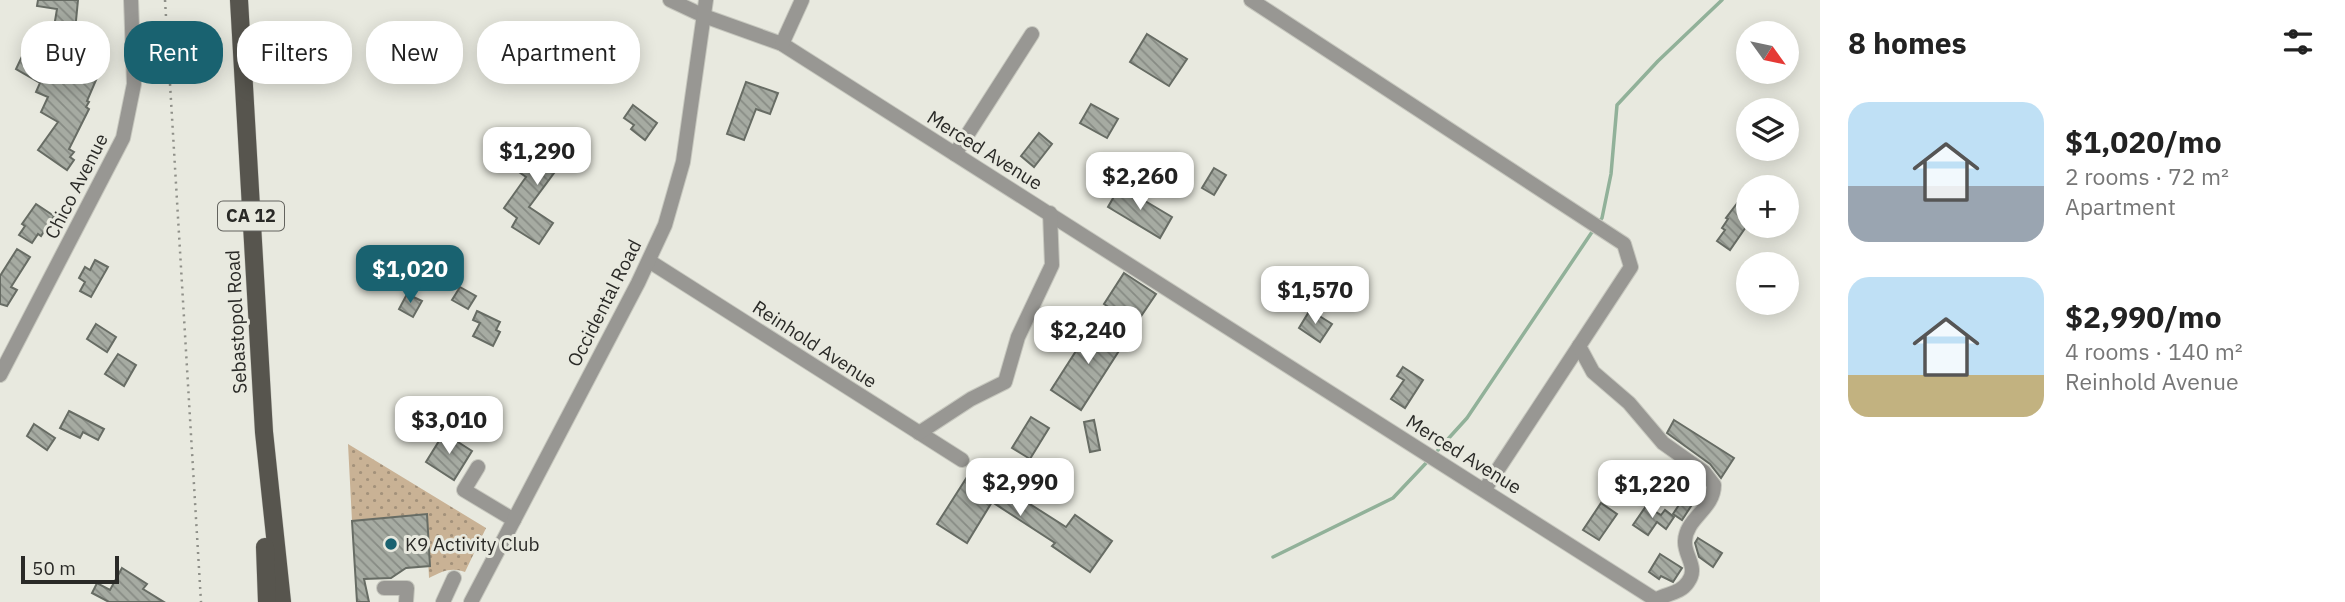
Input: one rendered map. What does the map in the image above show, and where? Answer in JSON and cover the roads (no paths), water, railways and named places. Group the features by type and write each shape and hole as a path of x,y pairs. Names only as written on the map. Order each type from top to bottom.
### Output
{"main road":[{"name":"Sebastopol Road","path":"239,0 264,432 267,602"},
{"name":"Sebastopol Road","path":"264,432 282,602"}],"street":[{"name":"Chico Avenue","path":"0,375 123,138 134,84 131,0"},
{"name":"Merced Avenue","path":"670,0 704,16 782,44 1485,489 1657,601"},
{"name":"Occidental Road","path":"471,602 649,261 669,215 678,183 706,0"},
{"path":"782,44 802,0"},
{"path":"1251,0 1624,244 1631,267 1485,489"},
{"path":"955,154 1032,34"},
{"path":"919,433 971,399 1006,382 1018,337 1052,265 1050,214"},
{"name":"Reinhold Avenue","path":"649,261 962,460"},
{"path":"1579,346 1593,373 1629,403 1663,443 1704,472 1714,485 1712,499 1685,538 1692,576 1679,591 1657,601"},
{"path":"478,467 464,490 514,520"},
{"path":"443,602 454,578"},
{"path":"384,588 407,588 406,602"}],"waterway":[{"path":"1598,223 1602,218 1611,174 1617,105 1658,61 1722,0"},
{"path":"1438,450 1467,418 1594,229"},
{"path":"1273,557 1393,498 1428,461"}],"place":[{"name":"K9 Activity Club","path":"391,544"}]}
